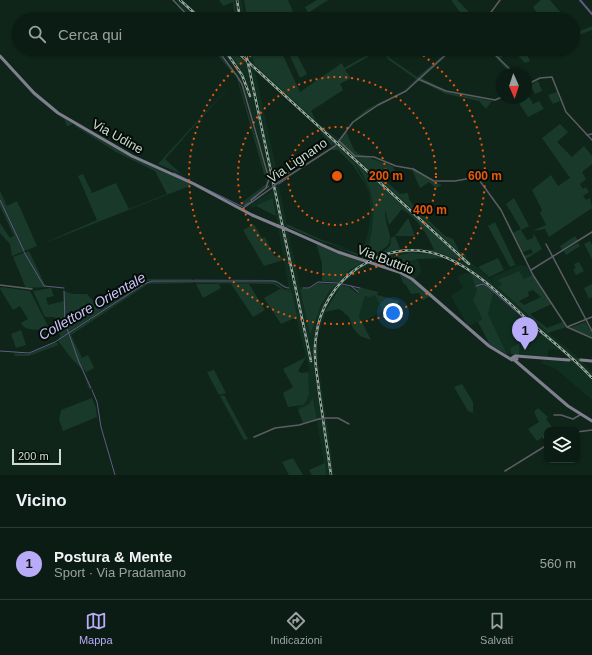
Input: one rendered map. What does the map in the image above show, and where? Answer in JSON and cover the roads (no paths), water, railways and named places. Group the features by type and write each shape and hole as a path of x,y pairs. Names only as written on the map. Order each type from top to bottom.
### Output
{"street":[{"path":"173,0 184,12"},
{"path":"491,12 500,0"},
{"name":"Via Udine","path":"0,56 34,93 58,113 132,156 194,184 242,210"},
{"path":"222,56 242,84 268,179 266,188 251,200 252,202"},
{"name":"Via Lignano","path":"242,210 294,171 321,156 339,141 353,122 378,104 406,91 444,56"},
{"path":"496,56 509,68"},
{"path":"532,82 540,78 552,77 566,112 592,140"},
{"path":"418,79 446,91 496,100"},
{"path":"587,136 592,134"},
{"path":"339,141 355,156 374,157 396,166 413,169 434,181 449,182 476,177 501,210 531,270 567,327 592,338"},
{"name":"Via Buttrio","path":"242,210 338,252 389,269 415,281 489,346 515,359"},
{"path":"531,270 592,232"},
{"path":"546,244 592,331"},
{"path":"0,285 32,290"},
{"path":"567,327 592,317"},
{"path":"569,360 524,356 515,359 520,366 568,406 592,421"},
{"path":"581,360 592,361"},
{"path":"554,415 561,415 573,419 581,415"},
{"path":"254,437 275,428 300,425 325,418 338,418 349,424"},
{"path":"580,432 592,430"},
{"path":"505,471 544,447"}],"waterway":[{"path":"580,0 592,14"},
{"path":"174,173 243,207"},
{"path":"279,184 286,179"},
{"path":"252,200 269,186"},
{"path":"0,200 24,251"},
{"path":"244,206 250,202"},
{"path":"24,252 44,286 64,288"},
{"name":"Collettore Orientale","path":"0,351 29,353 55,342 144,284 152,281 273,281 289,288"},
{"name":"Collettore Orientale","path":"303,288 309,288 318,282 338,283"},
{"name":"Collettore Orientale","path":"342,284 360,288"},
{"name":"Collettore Orientale","path":"476,286 483,284 487,286 543,335"},
{"name":"Collettore Orientale","path":"351,286 358,292"},
{"path":"64,291 65,323 79,362 91,388"},
{"path":"92,390 97,402 101,427 115,475"}],"tunnel":[{"path":"569,360 581,360"}],"railway":[{"path":"180,0 193,12"},
{"path":"237,0 239,12"},
{"path":"229,56 242,75 250,96"},
{"path":"242,56 469,264"},
{"path":"246,56 311,361"},
{"path":"331,475 316,364 315,344 318,327 321,316 330,298 350,273 359,267 385,255 409,250 431,252 452,260 472,272 492,287 585,370 592,378"}],"place":[{"name":"Postura & Mente","path":"525,350"}]}
